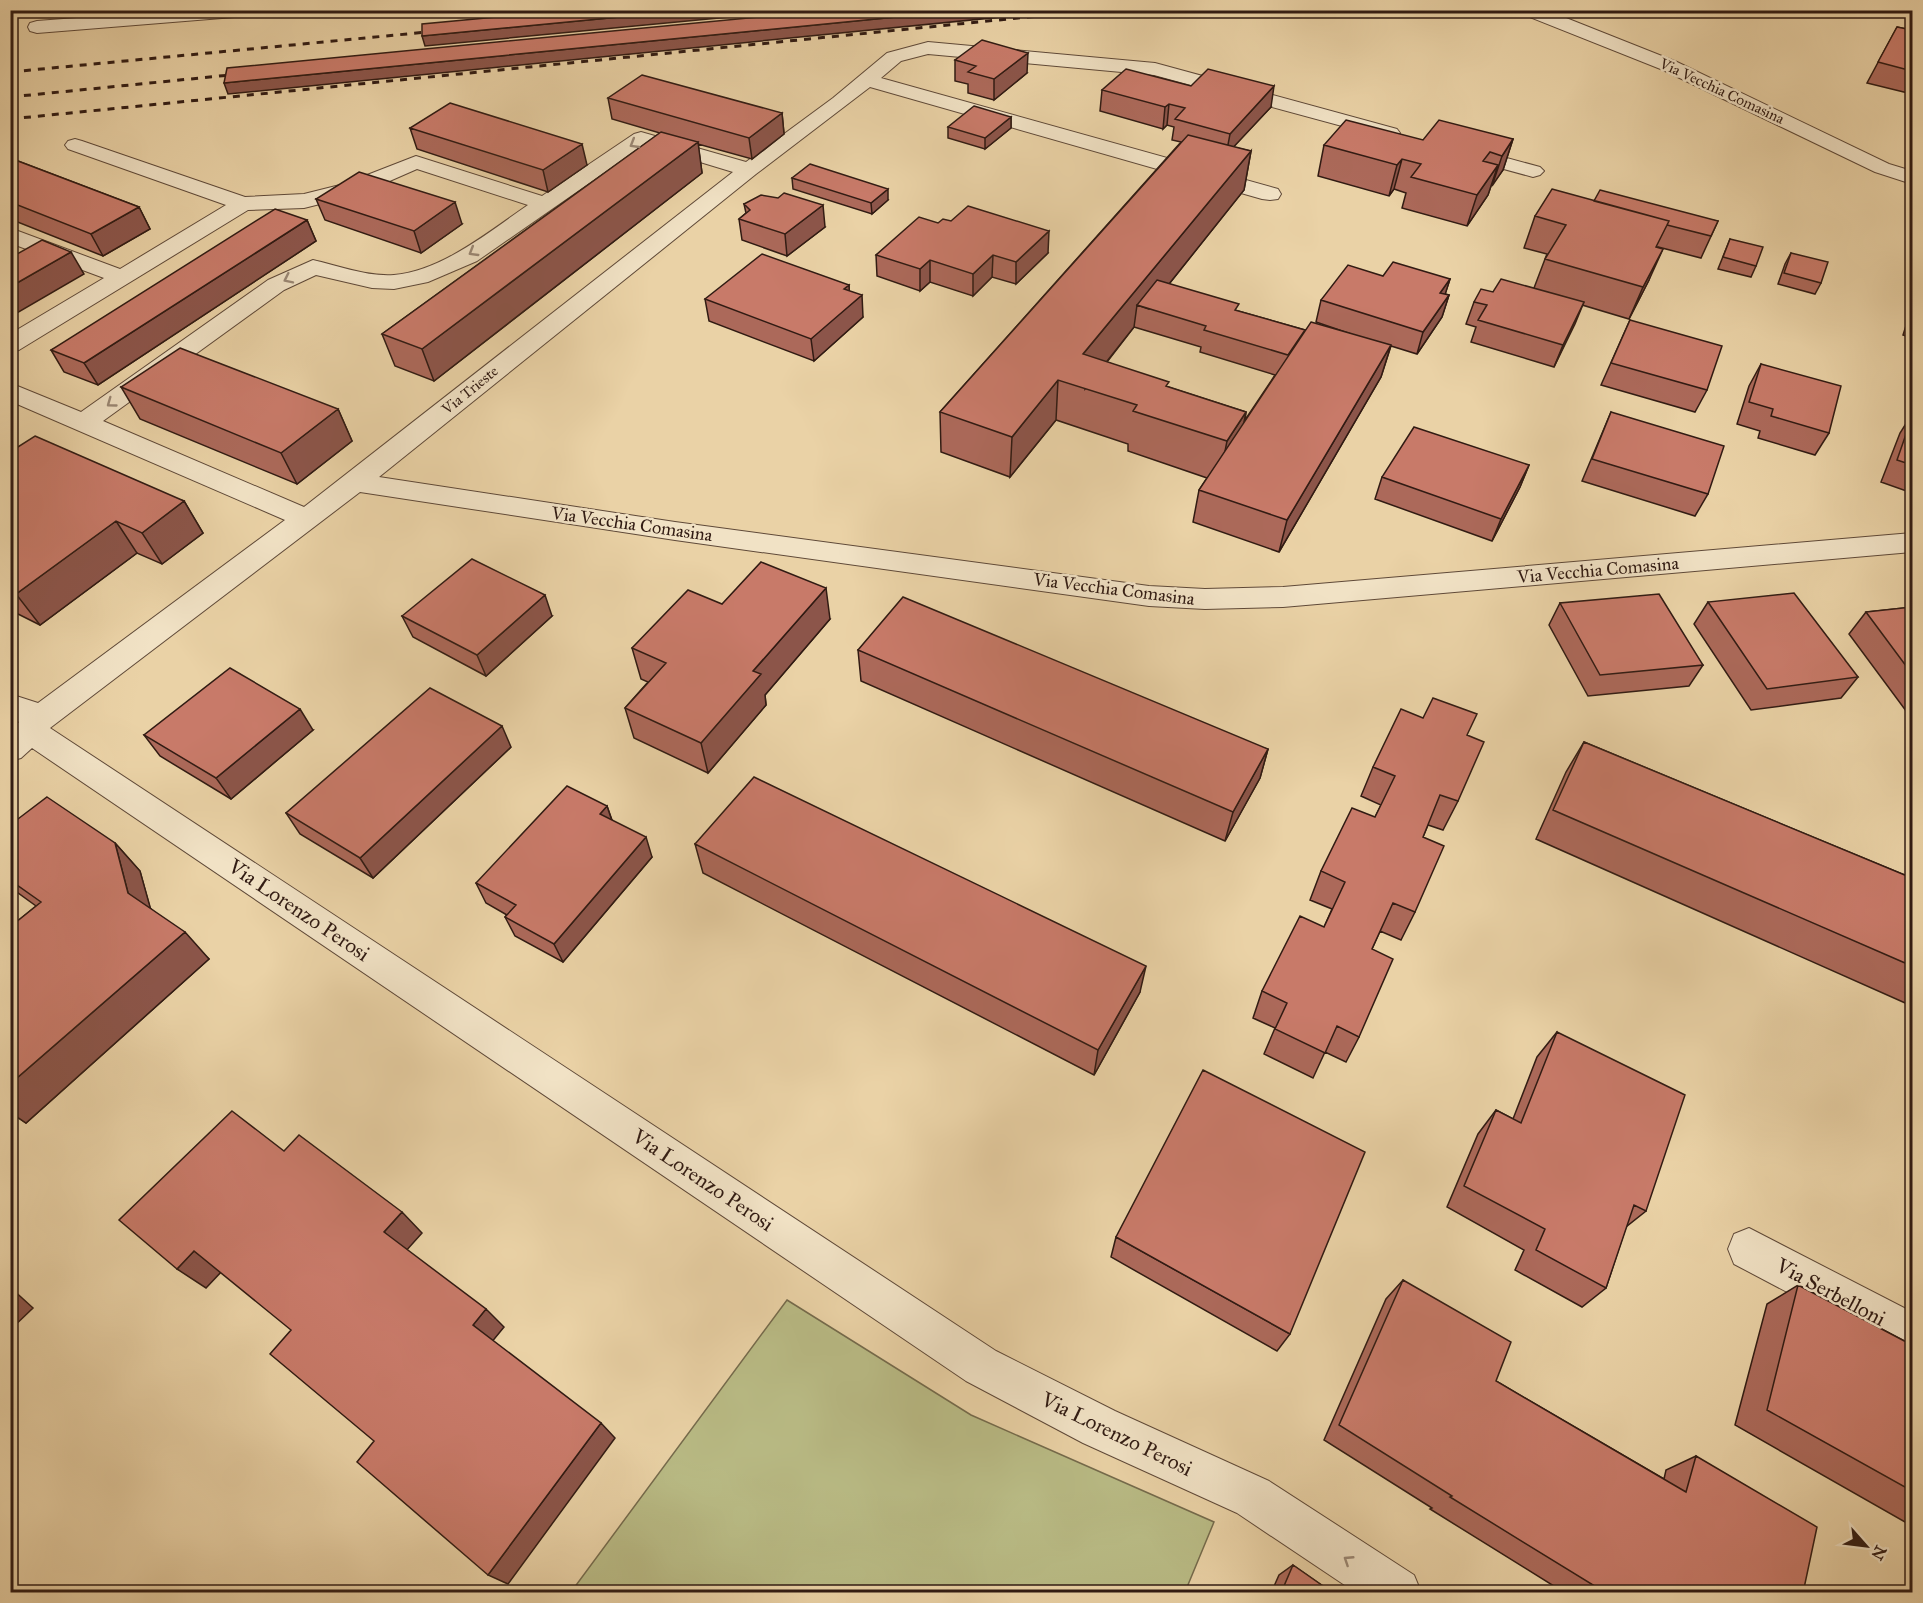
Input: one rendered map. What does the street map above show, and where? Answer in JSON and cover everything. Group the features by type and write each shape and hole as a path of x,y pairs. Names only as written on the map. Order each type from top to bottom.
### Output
{"street":[{"path":"18,35 37,27 60,10"},
{"path":"37,27 260,10"},
{"name":"Via Vecchia Comasina","path":"1528,10 1670,66 1882,168 1912,178"},
{"name":"Via Trieste","path":"22,723 97,674 355,482 749,170 840,102 894,57 928,48 1155,69 1407,137"},
{"path":"867,80 1270,194"},
{"path":"86,421 276,285 313,267 372,281 394,282 420,277 469,256 641,138 749,170"},
{"path":"75,145 243,204 304,201 352,189 416,162 546,204"},
{"path":"1441,147 1533,171"},
{"path":"10,345 243,204"},
{"path":"11,234 121,277"},
{"path":"10,391 86,421 305,518"},
{"name":"Via Vecchia Comasina","path":"355,482 743,540 1149,596 1205,599 1283,597 1912,543"},
{"name":"Via Lorenzo Perosi","path":"22,723 981,1366 1099,1427 1252,1497 1397,1593"},
{"name":"Via Serbelloni","path":"1749,1249 1912,1335"}],"green space":[{"path":"787,1300 971,1415 1214,1522 1185,1592 571,1592"}],"building":[{"path":"573,10 692,10 422,36 422,24"},
{"path":"832,10 967,10 224,83 227,68"},
{"path":"1897,27 1912,30 1912,71 1878,62"},
{"path":"982,40 1028,53 994,79 968,72 976,66 955,60"},
{"path":"1126,69 1191,86 1208,69 1274,86 1230,134 1175,119 1185,108 1169,104 1165,107 1102,90"},
{"path":"642,75 782,113 749,138 608,98"},
{"path":"450,103 582,144 543,170 410,128"},
{"path":"974,106 1011,117 985,138 948,127"},
{"path":"1346,120 1423,140 1439,120 1513,139 1502,156 1490,152 1483,161 1498,165 1477,195 1411,177 1421,164 1402,159 1397,165 1324,145"},
{"path":"661,132 698,142 422,349 382,334"},
{"path":"1188,135 1251,151 1083,354 1169,382 1166,386 1246,412 1227,441 1133,411 1137,405 1058,380 1012,437 940,412"},
{"path":"10,158 139,207 91,234 10,202"},
{"path":"810,164 888,189 871,203 792,178"},
{"path":"359,172 455,202 414,231 316,199"},
{"path":"1552,189 1669,221 1656,247 1663,249 1643,287 1545,259 1566,225 1535,216"},
{"path":"1600,190 1718,221 1711,236 1667,225 1669,221 1594,201"},
{"path":"784,193 823,205 785,234 739,219 750,210 744,204 761,195 778,198"},
{"path":"968,206 1049,231 1016,262 993,255 973,274 930,260 920,269 876,255 919,217 938,223 943,219 951,221"},
{"path":"275,209 307,220 84,363 51,350"},
{"path":"1730,239 1763,247 1756,266 1723,257"},
{"path":"42,240 71,252 10,287 10,258"},
{"path":"1791,253 1828,262 1821,283 1784,273"},
{"path":"762,254 849,285 844,289 862,295 811,339 705,299"},
{"path":"1393,262 1450,279 1440,293 1449,295 1423,332 1321,300 1348,265 1383,276"},
{"path":"1501,279 1584,302 1563,345 1478,320 1487,305 1474,302 1481,289 1493,292"},
{"path":"1157,280 1239,304 1235,310 1305,330 1288,355 1204,330 1206,326 1137,305"},
{"path":"1630,320 1722,346 1707,390 1611,363"},
{"path":"1311,322 1391,345 1287,520 1199,490"},
{"path":"180,348 338,409 281,453 121,387"},
{"path":"1761,364 1841,386 1829,433 1771,416 1773,409 1749,402"},
{"path":"1611,412 1724,446 1708,494 1592,459"},
{"path":"1912,417 1912,465 1897,460"},
{"path":"1414,427 1529,465 1501,519 1382,477"},
{"path":"35,436 184,501 142,533 116,521 16,594 10,591 10,452"},
{"path":"472,559 545,595 477,655 402,616"},
{"path":"761,562 826,588 753,671 761,674 701,743 625,708 666,663 632,648 688,590 722,604"},
{"path":"1794,593 1858,677 1767,689 1708,602"},
{"path":"1659,594 1703,665 1600,675 1560,603"},
{"path":"903,597 1268,749 1233,812 858,650"},
{"path":"1912,607 1912,674 1866,612"},
{"path":"230,668 300,709 216,778 144,735"},
{"path":"430,688 502,726 360,858 286,813"},
{"path":"1433,698 1477,714 1467,735 1484,742 1458,801 1440,795 1423,837 1444,846 1415,912 1393,903 1372,949 1393,959 1359,1037 1337,1026 1325,1053 1275,1029 1287,1003 1262,991 1300,916 1324,927 1345,882 1321,871 1352,808 1375,817 1395,776 1373,767 1401,709 1423,718"},
{"path":"1584,742 1912,878 1912,966 1553,810"},
{"path":"754,777 1146,966 1098,1050 695,844"},
{"path":"567,786 607,806 600,814 646,837 554,944 505,917 516,905 476,883"},
{"path":"47,797 115,843 128,893 185,932 10,1084 10,927 41,902 10,880 10,825"},
{"path":"1557,1032 1685,1095 1646,1211 1634,1205 1606,1288 1536,1250 1545,1229 1464,1186 1496,1110 1521,1123"},
{"path":"1203,1070 1365,1152 1290,1334 1116,1237"},
{"path":"232,1111 284,1151 299,1135 402,1212 384,1232 486,1309 473,1325 601,1423 488,1575 357,1462 374,1441 270,1354 291,1330 194,1251 177,1269 119,1220"},
{"path":"1403,1280 1511,1342 1496,1381 1686,1492 1696,1456 1817,1527 1803,1593 1606,1593 1450,1497 1452,1496 1339,1425"},
{"path":"1798,1285 1912,1345 1912,1491 1767,1410"},
{"path":"1293,1565 1333,1593 1281,1593"}],"railway":[{"path":"10,119 1098,10"},
{"path":"10,72 438,31"},
{"path":"10,97 240,74"}]}
